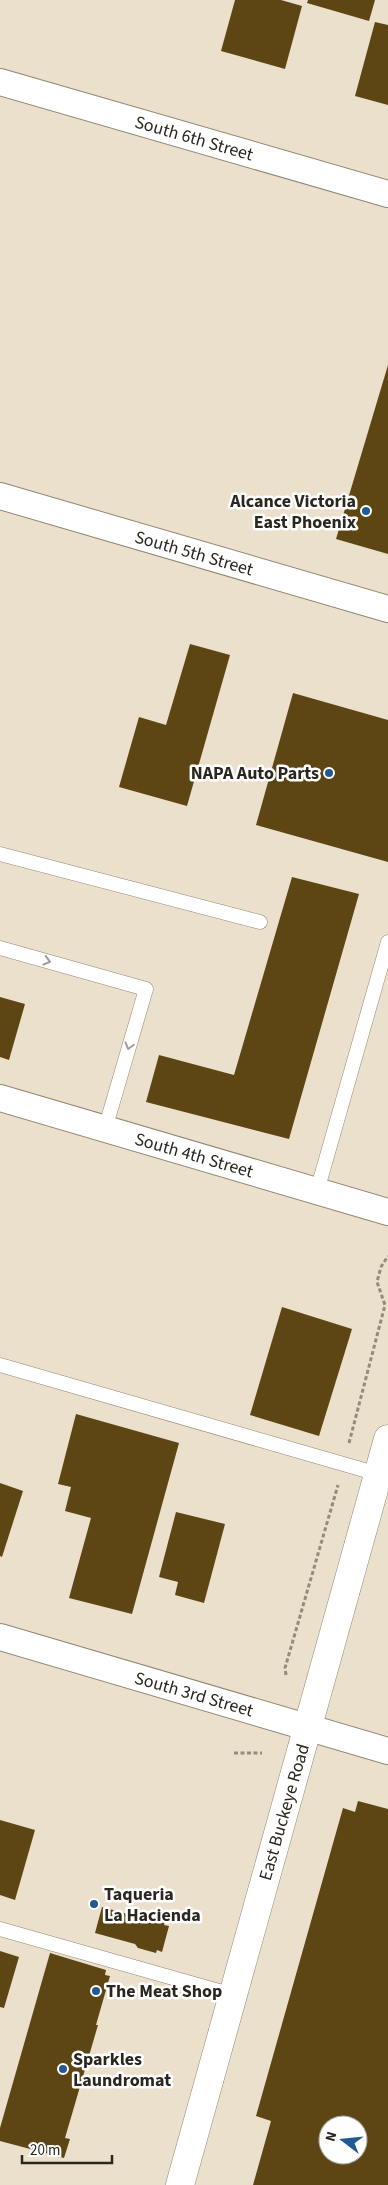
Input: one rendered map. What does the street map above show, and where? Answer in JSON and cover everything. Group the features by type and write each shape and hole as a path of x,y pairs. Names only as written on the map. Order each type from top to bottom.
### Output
{"main road":[{"name":"East Buckeye Road","path":"180,2185 388,1438"}],"street":[{"name":"South 6th Street","path":"0,82 388,194"},
{"name":"South 5th Street","path":"0,496 388,609"},
{"name":"South 4th Street","path":"0,1098 388,1212"},
{"name":"South 3rd Street","path":"0,1637 388,1751"}],"lane":[{"path":"0,854 260,922"},
{"path":"317,1191 388,942"},
{"path":"0,948 146,989 106,1129"},
{"path":"0,1365 378,1474"},
{"path":"0,1929 233,1995"}],"path":[{"path":"285,1668 286,1675"},
{"path":"234,1753 262,1753"}],"building":[{"path":"235,0 281,0 302,6 285,69 221,51"},
{"path":"308,0 375,0 369,21 307,3"},
{"path":"375,22 388,25 388,105 355,96"},
{"name":"Alcance Victoria East Phoenix","path":"388,365 388,554 336,539"},
{"path":"190,644 230,655 187,806 119,787 139,717 166,725"},
{"name":"NAPA Auto Parts","path":"293,693 388,720 388,862 256,825"},
{"path":"292,877 359,894 289,1139 146,1102 159,1055 234,1075"},
{"path":"0,997 25,1004 9,1060 0,1057"},
{"path":"282,1307 352,1329 319,1436 250,1415"},
{"path":"76,1414 179,1443 132,1614 69,1598 91,1518 65,1511 71,1487 58,1484"},
{"path":"0,1483 23,1491 2,1557 0,1556"},
{"path":"176,1512 225,1524 204,1603 175,1595 178,1582 159,1577"},
{"path":"358,1801 388,1809 388,2185 253,2185 271,2121 256,2116 343,1808 355,1812"},
{"path":"0,1820 35,1830 15,1900 0,1895"},
{"path":"102,1907 165,1922 164,1925 169,1926 162,1952 157,1950 156,1953 138,1948 135,1944 95,1933"},
{"path":"0,1951 19,1957 4,2008 0,2007"},
{"path":"50,1953 106,1970 105,1975 110,1976 96,2025 98,2025 65,2138 70,2139 64,2158 0,2141 0,2128"}],"place":[{"name":"Alcance Victoria East Phoenix","path":"366,511"},
{"name":"NAPA Auto Parts","path":"329,773"},
{"name":"Taqueria La Hacienda","path":"94,1904"},
{"name":"The Meat Shop","path":"96,1991"},
{"name":"Sparkles Laundromat","path":"63,2069"}]}
